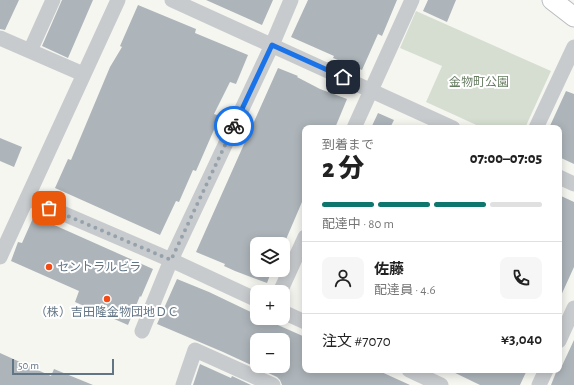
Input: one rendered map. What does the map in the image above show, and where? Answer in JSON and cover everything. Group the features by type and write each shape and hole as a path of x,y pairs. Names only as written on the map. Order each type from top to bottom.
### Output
{"main road":[{"path":"552,0 574,17"}],"street":[{"path":"30,51 53,0"},
{"path":"0,257 118,0"},
{"path":"172,0 447,125"},
{"path":"142,331 171,260 272,45 291,0"},
{"path":"355,125 412,0"},
{"path":"0,38 83,74"},
{"path":"537,125 574,48"},
{"path":"562,178 574,184"},
{"path":"27,198 171,260 250,297"},
{"path":"283,285 302,244"},
{"path":"562,334 574,308"},
{"path":"290,315 302,321"},
{"path":"183,385 195,350 273,385"},
{"path":"539,385 545,373"},
{"path":"424,377 441,385"}],"green space":[{"name":"金物町公園","path":"416,11 551,71 526,125 476,125 426,102 442,66 400,48"}],"building":[{"path":"0,0 19,0 5,30 0,29"},
{"path":"62,0 93,0 68,58 42,46"},
{"path":"206,0 273,0 262,25"},
{"path":"308,0 397,0 382,36 378,34 362,70 333,58 334,56 291,37"},
{"path":"428,0 456,0 447,22 423,11"},
{"path":"138,5 196,29 195,33 248,55 236,84 230,82 214,114 220,116 196,171 193,170 179,202 176,201 160,235 55,188 68,159 71,160 110,67 122,47 120,46"},
{"path":"278,68 298,76 297,77 320,89 347,99 336,125 302,125 302,202 287,237 250,237 250,277 224,266 225,264 196,252"},
{"path":"566,91 574,94 574,164 562,158 562,125 550,125"},
{"path":"378,113 394,120 392,125 372,125"},
{"path":"0,138 22,147 14,167 0,161"},
{"path":"562,196 574,202 574,267 562,293"},
{"path":"34,216 153,269 128,325 75,302 79,291 11,261 18,242 22,243"},
{"path":"251,277 269,277 267,283"},
{"path":"177,279 250,312 250,325 278,325 302,336 302,373 384,373 410,385 282,385 277,377 268,373 290,373 290,333 250,333 250,364 157,324"},
{"path":"574,340 574,385 551,385 556,373 562,373 562,366"},
{"path":"0,353 51,376 54,369 93,385 0,385"},
{"path":"200,364 231,378 232,376 251,385 193,385"},
{"path":"455,373 526,373 520,385 480,385"}],"way so far":[{"path":"49,208 171,260 234,126"}],"place":[{"name":"セントラルビラ","path":"49,267"},
{"name":"（株）吉田隆金物団地ＤＣ","path":"107,299"}],"route":[{"path":"234,126 272,45 343,77"}]}
